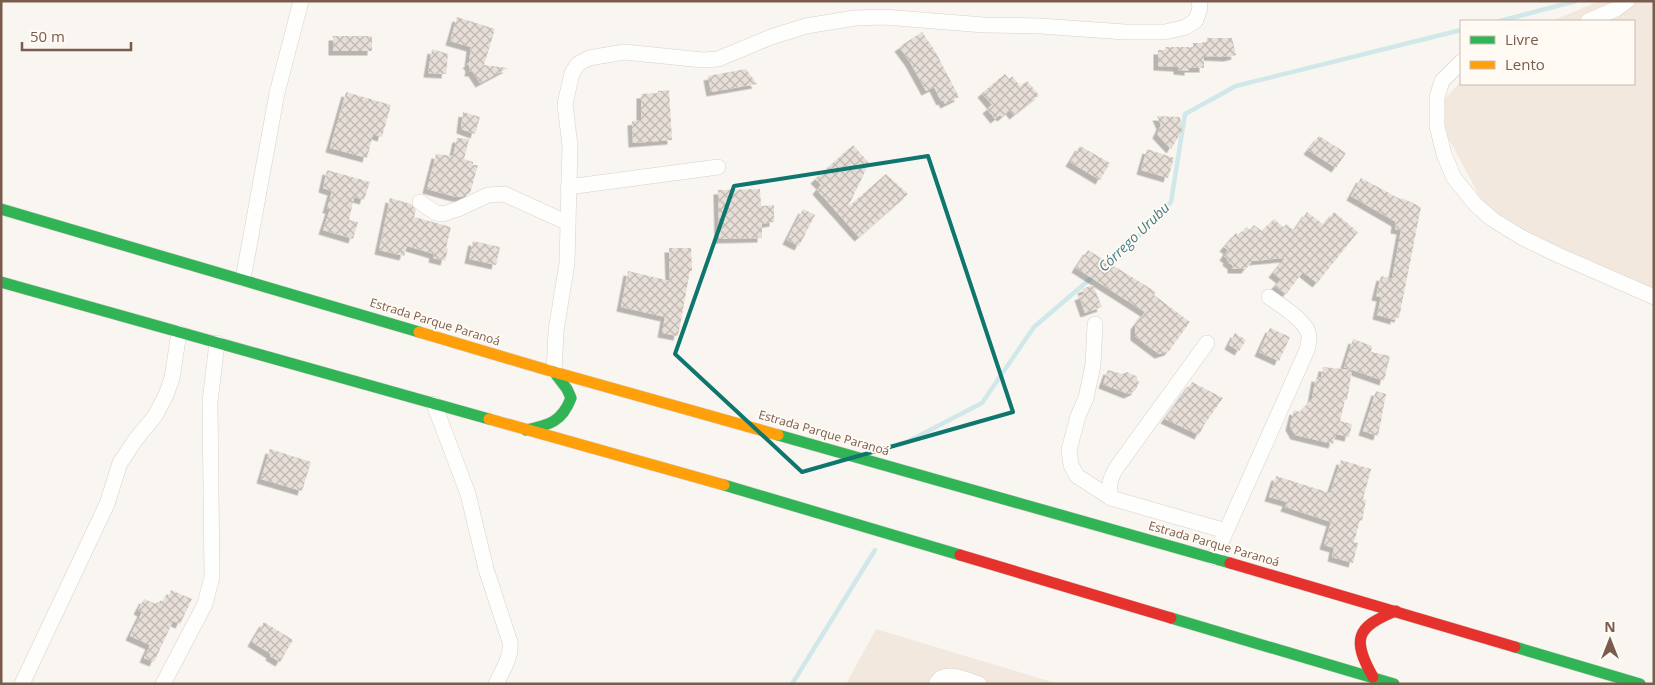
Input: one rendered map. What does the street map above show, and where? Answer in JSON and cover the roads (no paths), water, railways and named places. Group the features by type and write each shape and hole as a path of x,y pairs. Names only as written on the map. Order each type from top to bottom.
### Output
{"main road":[{"name":"Estrada Parque Paranoá","path":"1,209 554,372 1214,558 1640,684"},
{"path":"1,282 217,344 628,457 1394,684"},
{"path":"526,430 544,426 565,414 571,398 567,389 554,372"},
{"path":"1373,677 1363,660 1359,644 1372,622 1396,611"}],"street":[{"path":"243,279 277,93 301,1"},
{"path":"554,372 556,331 567,264 570,146 565,104 572,73 578,64 590,58 624,52 703,60 718,59 806,26 855,18 884,17 984,26 1040,26 1125,32 1165,32 1186,27 1196,20 1200,8 1199,1"},
{"path":"1590,20 1616,9 1627,1"},
{"path":"1460,63 1442,81 1437,97 1437,126 1444,154 1454,178 1476,205 1492,219 1521,237 1654,297"},
{"path":"568,187 718,167"},
{"path":"420,202 436,213 443,214 488,195 504,194 568,223"},
{"path":"1214,558 1307,350 1309,337 1307,329 1300,321 1269,297"},
{"path":"1096,324 1093,365 1086,398 1075,424 1069,450 1071,465 1077,476 1111,498 1226,531"},
{"path":"22,684 107,504 120,462 155,416 166,395 172,378 179,333"},
{"path":"163,684 205,604 212,577 210,402 217,344"},
{"path":"1111,498 1110,478 1208,344"},
{"path":"434,404 468,494 486,569 510,642 511,648 508,659 496,684"},
{"path":"940,680 954,676 979,684"}],"waterway":[{"name":"Córrego Urubu","path":"1504,20 1576,1"},
{"name":"Córrego Urubu","path":"1105,266 1132,243 1171,202 1185,114 1236,86 1460,30"},
{"name":"Córrego Urubu","path":"907,442 982,403 1034,327 1096,274"},
{"path":"792,684 875,550"}]}
